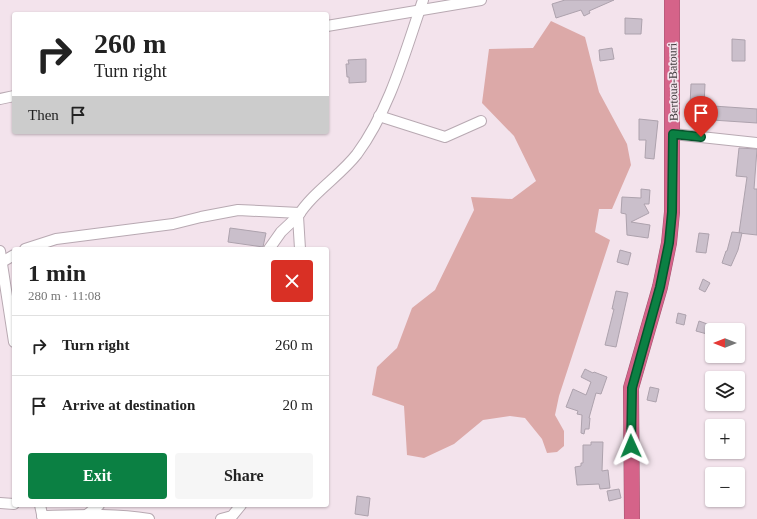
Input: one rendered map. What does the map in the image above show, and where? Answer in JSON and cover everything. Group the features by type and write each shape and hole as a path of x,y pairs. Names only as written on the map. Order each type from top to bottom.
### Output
{"highway":[{"name":"Bertoua-Batouri","path":"632,519 632,388 660,287 669,243 672,212 672,0"}],"street":[{"path":"270,247 281,232 356,154 368,136 379,116 405,54 422,0"},
{"path":"329,26 481,0"},
{"path":"0,99 12,96"},
{"path":"379,116 445,137 480,122"},
{"path":"673,134 757,143"},
{"path":"31,247 56,239 173,224 238,210 299,214"},
{"path":"299,214 300,247"},
{"path":"0,252 12,329"},
{"path":"2,262 12,256"},
{"path":"0,503 12,504"},
{"path":"40,507 43,518 137,517 149,519"},
{"path":"85,517 97,507"},
{"path":"221,519 232,516 240,507"}],"shaded area":[{"path":"551,21 585,37 599,92 627,144 631,165 612,209 599,209 595,232 610,240 559,396 555,415 564,431 564,446 557,452 547,453 542,439 525,418 510,416 483,420 454,444 424,458 407,455 404,406 372,395 377,367 397,348 412,308 435,290 474,210 471,197 512,199 536,181 514,136 482,103 489,49 533,48"}],"building":[{"path":"565,0 614,0 589,11 590,13 584,16 581,10 556,18 552,4"},
{"path":"625,18 642,19 641,34 625,34"},
{"path":"732,39 745,40 745,61 732,61"},
{"path":"612,48 614,59 600,61 599,50"},
{"path":"366,59 366,82 349,83 346,64 349,64 348,60"},
{"path":"691,84 705,84 704,106 690,105"},
{"path":"713,106 757,109 757,123 712,120"},
{"path":"639,119 658,121 654,159 645,158 646,140 639,140"},
{"path":"739,148 757,149 754,189 757,189 757,235 739,233 747,177 736,176"},
{"path":"641,189 650,190 649,204 644,204 649,213 631,222 650,225 648,238 627,235 626,214 621,213 622,197 641,198"},
{"path":"230,228 266,233 263,247 228,242"},
{"path":"732,232 742,233 738,250 731,266 722,263"},
{"path":"699,233 709,234 706,253 696,252"},
{"path":"620,250 631,253 628,265 617,262"},
{"path":"703,279 710,283 705,292 699,289"},
{"path":"616,291 628,293 616,347 605,345 614,309 612,309"},
{"path":"678,313 686,315 684,325 676,323"},
{"path":"699,321 705,323 705,333 696,331"},
{"path":"585,369 607,377 601,394 596,393 589,418 589,429 585,429 584,434 581,433 582,415 577,414 578,411 566,407 573,389 586,395 591,382 581,377"},
{"path":"650,387 659,389 656,402 647,400"},
{"path":"591,442 603,442 602,471 608,470 610,488 600,489 599,484 577,485 575,467 581,466 581,463 583,463 583,445 591,445"},
{"path":"619,489 621,498 609,501 607,491"},
{"path":"357,496 370,498 368,516 355,514"}],"route":[{"path":"631,446 632,388 635,372 660,287 669,243 672,212 673,134 701,137"}]}
